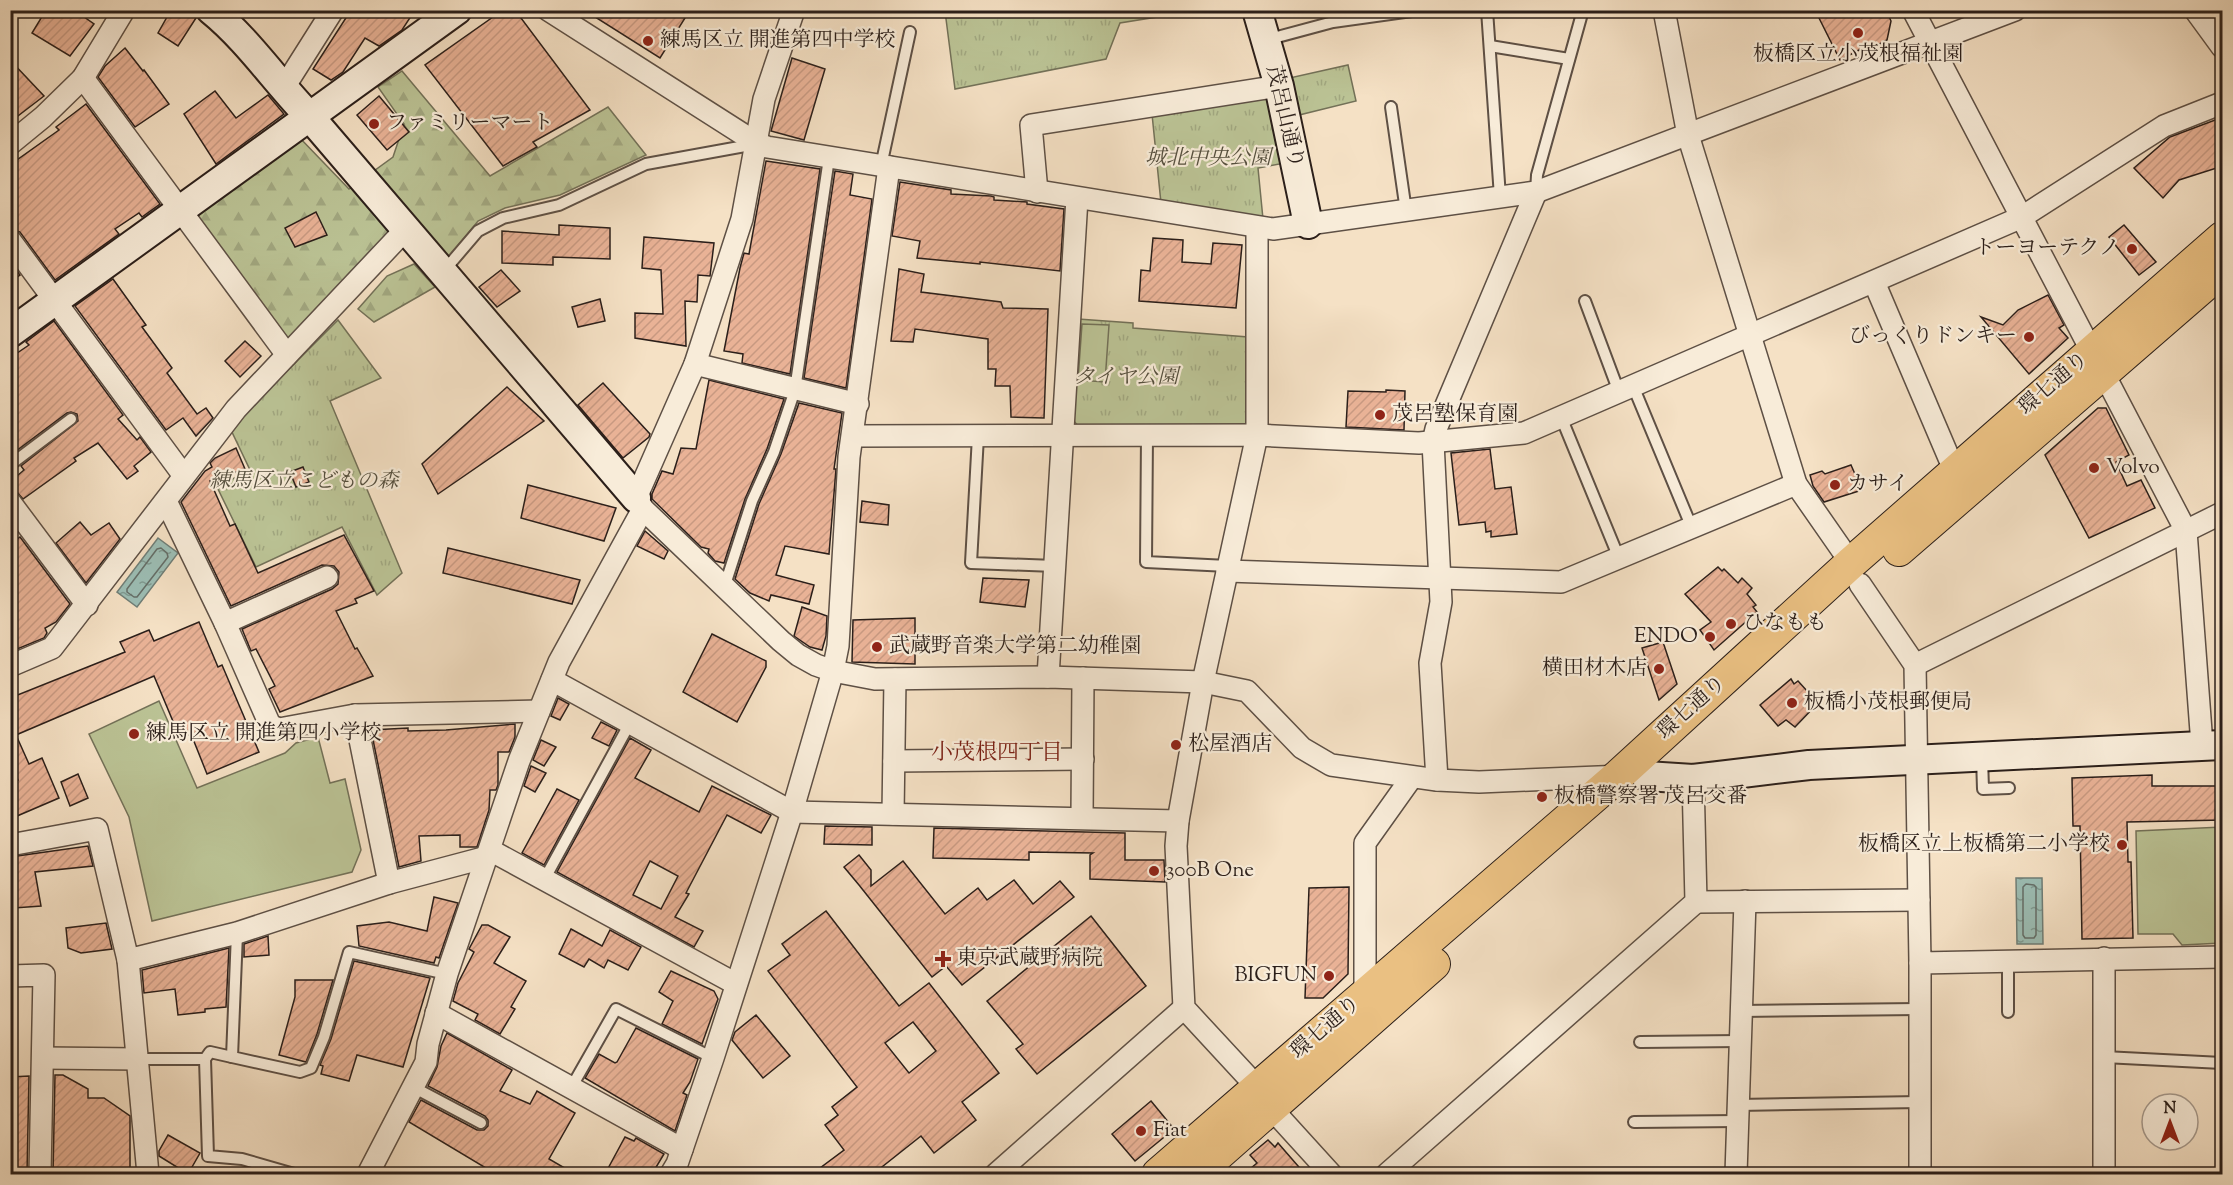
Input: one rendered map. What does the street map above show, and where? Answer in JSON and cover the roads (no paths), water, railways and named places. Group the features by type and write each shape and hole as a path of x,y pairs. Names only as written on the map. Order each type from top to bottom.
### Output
{"main road":[{"name":"環七通り","path":"1158,1174 1264,1098 1632,776 1856,574 2098,363 2223,238"},
{"name":"環七通り","path":"1856,574 1955,472 2223,270"},
{"name":"環七通り","path":"1196,1174 1264,1098 1365,994 1632,776"}],"street":[{"path":"10,144 43,117 83,78 124,10"},
{"path":"211,10 243,40 283,89 310,117 639,503 724,588 798,654 816,665 876,679 1048,677 1203,682 1247,691 1302,748 1331,765 1437,780 1479,782 1632,776 1693,779 1809,765 2212,745 2186,531 1913,10"},
{"path":"283,89 333,10"},
{"path":"10,333 182,212 457,10"},
{"path":"548,10 766,147 1273,229 1536,192 2015,10"},
{"path":"368,1174 426,1062 447,974 519,761 539,711 559,662 639,503 695,364 742,219 758,144 764,99 794,10"},
{"name":"茂呂山通り","path":"1257,10 1279,86 1308,224"},
{"path":"1664,10 1688,135 1796,484 1915,665 1920,963 1920,1174"},
{"path":"2195,10 2223,46"},
{"path":"83,78 287,355"},
{"path":"1036,192 1031,125 1279,86"},
{"path":"853,436 1257,435 1433,442 1524,433 2022,217 2164,126 2223,103"},
{"path":"671,1174 682,1149 713,1058 792,812 834,671 838,646 849,457 858,404 885,167"},
{"path":"1437,780 1430,663 1441,602 1433,442 1436,429 1536,192"},
{"path":"1048,677 1077,198"},
{"path":"1257,227 1257,435 1203,682 1178,820 1176,846 1184,1008 1331,1174"},
{"path":"10,666 52,648 236,409 406,229"},
{"path":"10,240 184,476"},
{"path":"1874,282 1955,472"},
{"path":"695,364 858,404"},
{"path":"1228,568 1561,582 1796,484"},
{"path":"166,501 225,623 270,725 279,729 355,715 539,711"},
{"path":"10,502 87,604"},
{"path":"1915,665 2223,513"},
{"path":"225,623 327,577"},
{"path":"1082,818 1083,678"},
{"path":"892,814 895,679"},
{"path":"552,680 792,812 1178,820"},
{"path":"355,715 389,883"},
{"path":"894,761 1083,759"},
{"path":"1365,994 1365,843 1412,777"},
{"path":"1693,779 1696,902"},
{"path":"10,844 97,829 128,960 148,1174"},
{"path":"128,960 237,933 488,853 543,880 736,984"},
{"path":"1387,1174 1696,902 1919,900"},
{"path":"1736,1174 1745,902"},
{"path":"1920,963 2223,957"},
{"path":"2104,958 2104,1174"},
{"path":"10,976 44,975 40,1174"},
{"path":"996,1174 1184,1008"},
{"path":"436,1013 682,1149"},
{"path":"43,1058 138,1059"}],"lane":[{"path":"1265,40 1333,21 1419,10"},
{"path":"1487,10 1500,197"},
{"path":"1536,192 1538,176 1583,10"},
{"path":"885,167 910,32"},
{"path":"1490,46 1569,59"},
{"path":"1392,107 1406,211"},
{"path":"443,273 478,231 505,218 559,206 646,164 758,144"},
{"path":"724,588 752,501 774,452 795,390 829,158"},
{"path":"1585,301 1692,528"},
{"path":"1561,417 1619,558"},
{"path":"10,465 71,419"},
{"path":"1147,435 1146,562 1228,568"},
{"path":"978,436 971,563 1054,566"},
{"path":"543,880 630,723"},
{"path":"1982,757 1983,789 2009,788"},
{"path":"232,1057 237,933"},
{"path":"294,1174 242,1159 208,1156 205,1059 210,1052 300,1072 310,1068 324,1037 349,952 447,974"},
{"path":"2008,961 2008,1012"},
{"path":"571,1088 616,1009 713,1058"},
{"path":"1741,1011 1919,1009"},
{"path":"1640,1042 1740,1041"},
{"path":"2104,1057 2223,1063"},
{"path":"138,1059 205,1059"},
{"path":"413,1087 480,1123"},
{"path":"1634,1122 1920,1102"}],"water":[{"path":"158,538 178,553 137,607 117,592"},
{"path":"2016,878 2042,878 2043,944 2017,944"}],"place":[{"name":"板橋区立小茂根福祉園","path":"1858,33"},
{"name":"練馬区立 開進第四中学校","path":"648,41"},
{"name":"ファミリーマート","path":"374,124"},
{"name":"トーヨーテクノ","path":"2132,249"},
{"name":"びっくりドンキー","path":"2029,337"},
{"name":"茂呂塾保育園","path":"1380,415"},
{"name":"Volvo","path":"2094,468"},
{"name":"カサイ","path":"1835,485"},
{"name":"ひなもも","path":"1731,624"},
{"name":"ENDO","path":"1710,637"},
{"name":"武蔵野音楽大学第二幼稚園","path":"877,647"},
{"name":"横田材木店","path":"1659,669"},
{"name":"板橋小茂根郵便局","path":"1792,703"},
{"name":"練馬区立 開進第四小学校","path":"134,734"},
{"name":"松屋酒店","path":"1176,745"},
{"name":"板橋警察署 茂呂交番","path":"1542,797"},
{"name":"板橋区立上板橋第二小学校","path":"2122,845"},
{"name":"300B One","path":"1154,871"},
{"name":"東京武蔵野病院","path":"943,959"},
{"name":"BIGFUN","path":"1329,976"},
{"name":"Fiat","path":"1141,1131"}],"district":[{"name":"小茂根四丁目","path":"997,754"}],"park label":[{"name":"城北中央公園","path":"1208,159"},
{"name":"タイヤ公園","path":"1126,378"},
{"name":"練馬区立こどもの森","path":"304,482"}]}
